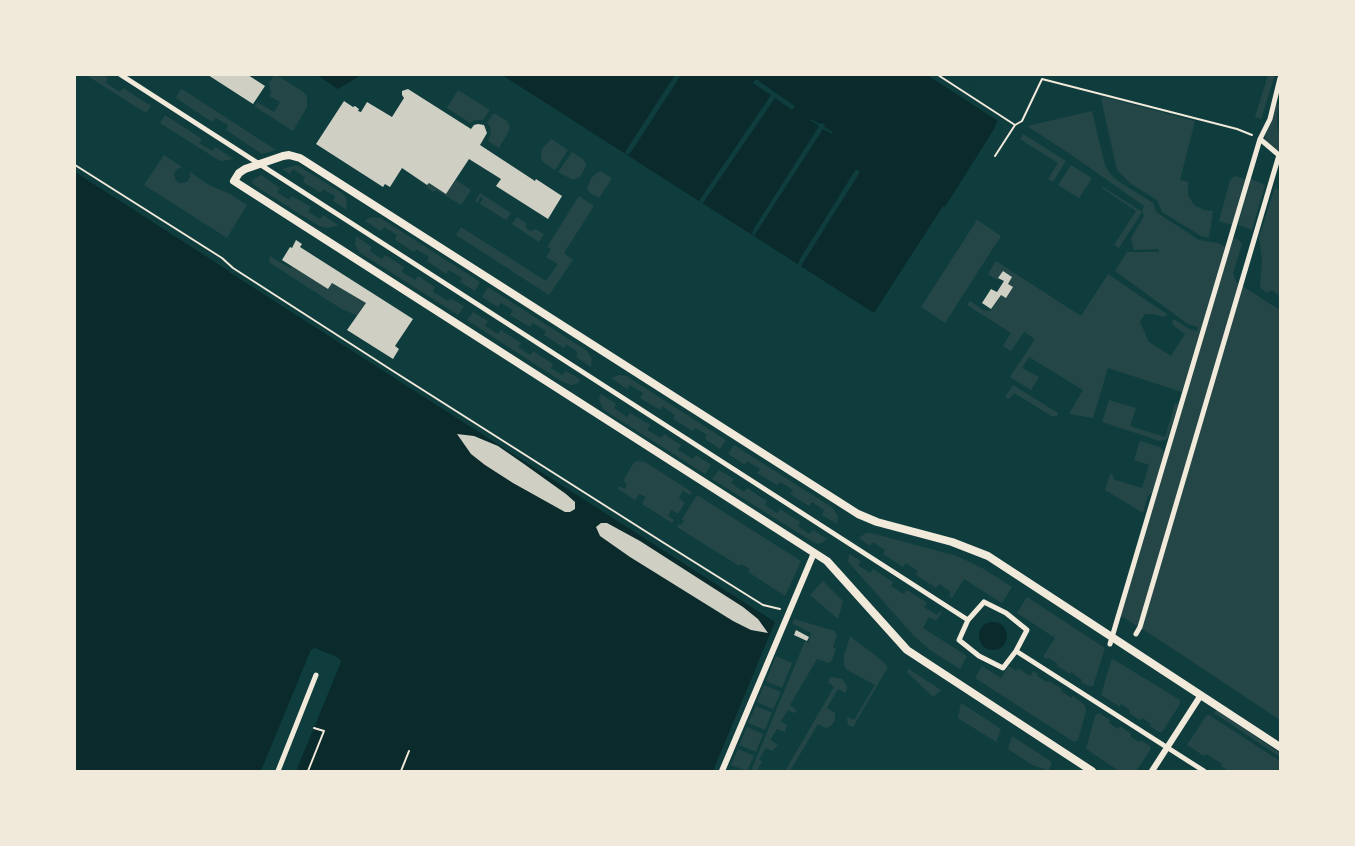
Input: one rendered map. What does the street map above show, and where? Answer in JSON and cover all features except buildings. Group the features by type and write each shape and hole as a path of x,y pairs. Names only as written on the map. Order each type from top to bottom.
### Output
{"street":[{"path":"121,75 968,620"},
{"path":"1111,641 1260,139 1270,119 1280,78"},
{"path":"1136,634 1140,627 1280,156 1260,139"},
{"path":"1092,771 907,650 827,561 234,181 241,171 260,164 289,155 300,158 858,514 877,522 952,542 988,556 1111,641 1201,695 1280,747"},
{"path":"722,771 814,553"},
{"path":"984,602 1006,613 1027,630 1016,651 1003,669 979,656 958,640 968,620 984,602"},
{"path":"1016,651 1204,771"},
{"path":"278,771 316,675"},
{"path":"1152,771 1201,695"}],"path":[{"path":"938,75 1015,125"},
{"path":"995,156 1015,125 1022,121 1042,79 1238,129 1260,139"},
{"path":"75,165 222,258 393,371 674,549 763,605 780,609"},
{"path":"308,771 324,731 314,728"},
{"path":"401,771 409,751"}],"shaded area":[{"path":"86,75 103,75 108,78 106,83 120,92 123,88 151,106 146,113"},
{"path":"274,75 307,96 307,107 293,131 254,106 257,102 274,112 280,102 269,96 271,93 269,83"},
{"path":"317,75 361,75 338,89"},
{"path":"502,75 956,75 1007,107 945,207 943,206 874,313"},
{"path":"1268,75 1275,75 1261,119 1255,117"},
{"path":"181,89 276,150 262,154 226,130 228,125 216,118 212,122 176,98"},
{"path":"458,90 490,110 483,120 470,123 447,108"},
{"path":"1104,97 1195,121 1180,180 1189,182 1188,195 1194,205 1213,211 1209,238 1201,236 1162,212 1157,200 1131,184 1117,170 1101,99"},
{"path":"1279,104 1277,121 1280,152 1268,143 1265,137 1276,105"},
{"path":"1092,111 1105,165 1111,175 1153,203 1156,212 1199,240 1218,243 1225,247 1182,392 1108,368 1093,418 1069,414 1083,390 1029,357 1022,368 1039,377 1031,390 1010,377 1035,339 1024,332 1011,351 1003,346 1011,333 967,305 970,301 983,310 990,311 1001,295 1012,277 1003,271 997,280 988,274 996,261 1081,316 1108,274 1168,315 1163,317 1145,314 1140,322 1149,342 1171,356 1185,334 1174,326 1172,322 1174,319 1189,329 1197,331 1198,327 1188,324 1115,271 1127,252 1159,252 1158,249 1134,250 1131,238 1144,216 1142,211 1144,206 1027,126"},
{"path":"494,113 507,121 510,126 499,148 488,141 491,132 487,123"},
{"path":"165,115 202,139 199,143 212,151 215,147 234,159 220,161 160,123"},
{"path":"1023,134 1066,161 1053,182 1048,179 1058,163 1020,139"},
{"path":"551,139 568,150 555,170 541,158 542,149"},
{"path":"572,152 583,159 586,164 580,177 573,180 558,172"},
{"path":"164,155 182,167 174,174 179,183 187,182 190,172 247,205 227,238 144,185"},
{"path":"297,165 342,193 346,198 347,210 333,201 335,196 323,189 321,193 303,182 305,177 293,169 290,174 282,169"},
{"path":"1071,165 1092,178 1079,198 1058,185"},
{"path":"75,172 775,622 713,771 296,771 341,662 315,648 311,650 261,771 75,771"},
{"path":"598,172 612,178 599,198 590,193 587,188 591,178"},
{"path":"261,175 280,188 277,192 289,200 292,196 311,207 308,212 320,219 323,215 338,225 328,228 319,226 257,187 252,180"},
{"path":"1235,176 1245,179 1232,225 1219,221 1230,180"},
{"path":"1251,179 1265,185 1252,230 1238,225"},
{"path":"456,180 471,190 461,205 436,190 434,192 426,187 429,183 446,194"},
{"path":"1103,187 1142,212 1119,248 1114,245 1136,211"},
{"path":"1275,187 1280,191 1280,296 1272,290 1267,293 1260,288 1262,261 1259,237"},
{"path":"480,193 511,213 506,220 480,204 483,198 480,197 478,203 475,201"},
{"path":"579,196 594,206 564,253 573,260 549,295 456,235 461,227 546,281 558,264 546,257 551,249 547,247"},
{"path":"373,217 381,218 480,282 475,291 460,282 462,278 449,270 446,274 427,261 429,257 416,249 414,252 395,240 397,235 384,227 381,231 365,221"},
{"path":"517,217 526,223 528,230 535,229 544,234 539,242 512,224"},
{"path":"977,220 1001,236 945,323 921,307"},
{"path":"356,236 372,247 370,251 382,259 385,255 404,267 402,272 415,280 418,276 435,287 433,292 448,301 450,298 464,306 458,315 359,252 355,245"},
{"path":"1233,238 1242,244 1233,273 1236,282 1280,310 1280,720 1121,616"},
{"path":"270,256 290,268 292,266 328,289 332,283 366,303 358,316 340,308 270,263"},
{"path":"488,287 587,351 592,359 591,367 576,357 578,352 566,344 564,348 544,335 546,331 533,323 530,327 510,315 513,310 501,303 498,307 482,297"},
{"path":"473,312 488,321 485,326 498,334 501,330 521,343 518,347 530,355 533,351 553,364 551,368 562,375 566,371 581,380 571,385 561,381 467,320"},
{"path":"619,375 627,376 726,440 720,449 705,439 707,435 695,428 693,431 673,419 675,415 662,406 660,410 640,398 643,393 630,385 627,389 611,378"},
{"path":"1013,385 1058,413 1057,416 1053,417 1014,393 1009,399 1005,397"},
{"path":"601,394 616,404 614,408 627,417 630,413 650,425 647,430 661,438 664,434 681,445 678,450 693,459 696,455 711,465 705,474 604,410 599,399"},
{"path":"1109,400 1136,408 1130,426 1165,437 1175,403 1179,404 1167,439 1160,441 1102,422"},
{"path":"1140,441 1160,447 1164,452 1152,493 1148,496 1143,513 1105,490 1110,474 1114,476 1113,479 1142,488 1149,465 1134,460"},
{"path":"734,445 833,508 838,517 837,524 822,515 824,510 812,502 809,506 790,494 793,490 780,482 777,485 757,473 760,469 747,461 745,465 728,454"},
{"path":"634,462 645,462 692,492 690,495 683,491 679,498 685,503 678,514 671,510 668,516 674,520 672,523 642,504 646,497 639,494 635,500 618,489 619,486 625,489 627,484 623,481"},
{"path":"719,470 734,479 731,483 744,492 747,488 767,501 765,505 777,513 780,509 800,522 798,526 809,534 813,530 827,539 818,544 813,542 712,479"},
{"path":"697,495 801,561 785,596 748,572 750,569 741,564 739,566 677,527 684,521 682,519"},
{"path":"866,533 957,556 984,569 1012,587 1002,603 964,579 952,598 949,596 951,592 939,584 936,588 916,575 918,571 906,563 903,567 883,554 885,550 873,542 870,546 859,538"},
{"path":"849,554 861,561 858,565 870,573 873,569 893,582 891,586 903,594 907,590 927,603 924,607 937,615 940,611 942,612 936,621 929,617 923,628 967,656 960,669 930,650 914,636 848,562"},
{"path":"823,581 843,601 838,619 810,595"},
{"path":"1027,597 1105,648 1093,686 1081,682 1082,680 1071,672 1070,674 1057,666 1058,664 1043,657 1055,638 1017,613"},
{"path":"794,619 835,631 837,635 833,647 836,649 830,662 817,659 790,705 797,711 794,713 788,710 781,721 787,725 785,732 777,729 771,738 778,745 772,751 766,748 759,759 762,762 758,771 751,771 805,641 808,643 810,637 811,633 792,623"},
{"path":"993,622 1003,626 1007,636 1003,646 993,650 983,646 979,636 983,626"},
{"path":"850,636 888,667 853,727 848,725 847,718 854,720 875,685 847,670 844,666 844,652"},
{"path":"776,656 792,663 782,688 766,681"},
{"path":"1113,659 1180,700 1180,704 1162,732 1150,726 1151,724 1142,718 1140,720 1129,713 1130,710 1121,704 1120,707 1101,695"},
{"path":"982,666 1001,678 1009,666 1016,671 1018,668 1030,676 1033,671 1038,674 1037,676 1062,689 1061,691 1071,698 1073,696 1085,706 1086,711 1078,740 1074,742 975,678"},
{"path":"909,669 941,690 933,697 907,672"},
{"path":"834,677 842,679 847,686 846,693 838,689 827,708 835,713 835,720 831,726 826,728 818,724 790,771 785,771 834,687 828,682"},
{"path":"764,685 781,692 773,709 757,702"},
{"path":"961,703 1001,729 996,742 958,718"},
{"path":"756,706 772,713 765,730 748,723"},
{"path":"1217,710 1280,753 1280,757 1214,713"},
{"path":"1099,713 1118,729 1120,726 1139,742 1140,740 1150,746 1151,749 1136,771 1119,771 1086,749 1095,716"},
{"path":"1209,715 1280,761 1280,771 1228,771 1221,766 1222,764 1187,745 1206,716"},
{"path":"747,727 763,734 756,752 739,745"},
{"path":"1012,736 1052,762 1049,771 1032,765 1008,749"},
{"path":"738,749 754,756 747,771 731,765"}],"pier":[{"path":"675,75 681,75 628,155 625,153 627,149"},
{"path":"927,75 956,75 1007,107 998,121"},
{"path":"756,79 795,106 792,110 775,98 703,203 699,201 771,95 753,83"},
{"path":"811,119 825,125 824,127 833,132 832,134 823,129 754,236 753,230 819,126"},
{"path":"856,169 860,172 801,266 798,264 800,259"},
{"path":"315,648 341,661 296,771 293,771 337,662 315,652 265,771 261,771 311,650"}]}
